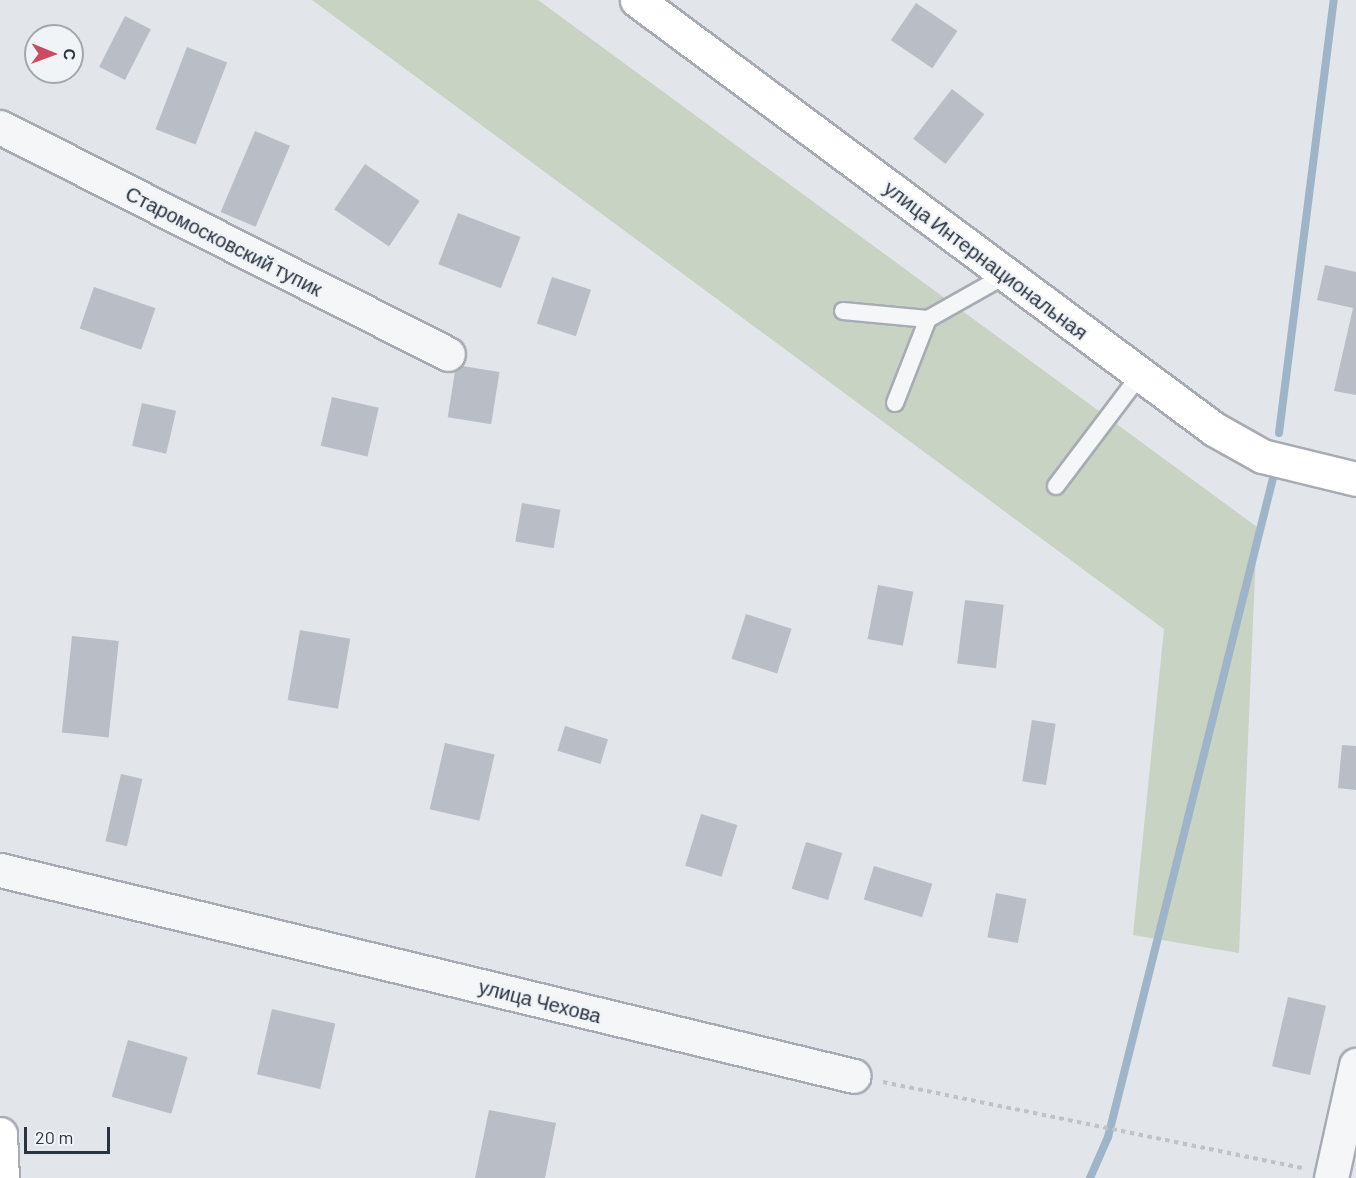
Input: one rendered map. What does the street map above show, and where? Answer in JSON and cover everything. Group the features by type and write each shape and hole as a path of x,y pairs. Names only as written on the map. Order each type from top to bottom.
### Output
{"main road":[{"name":"улица Интернациональная","path":"637,0 1214,429 1262,456 1356,479"},
{"path":"0,1134 2,1178"}],"street":[{"name":"Старомосковский тупик","path":"0,127 448,354"},
{"name":"улица Чехова","path":"0,870 854,1076"},
{"path":"1336,1177 1356,1065"}],"lane":[{"path":"843,311 928,320 1006,275"},
{"path":"895,403 928,320"},
{"path":"1056,486 1140,375"}],"path":[{"path":"854,1076 1336,1177"}],"green space":[{"path":"312,0 538,0 1257,527 1239,953 1133,935 1164,629"}],"building":[{"path":"916,3 957,31 932,68 891,40"},
{"path":"125,16 151,29 125,80 99,67"},
{"path":"187,47 227,62 196,145 155,129"},
{"path":"952,89 984,114 946,164 913,139"},
{"path":"255,131 290,146 256,227 221,212"},
{"path":"365,164 420,201 389,247 334,210"},
{"path":"458,213 521,237 501,288 438,264"},
{"path":"1325,265 1356,272 1356,395 1334,391 1353,308 1317,300"},
{"path":"552,277 591,290 576,336 537,324"},
{"path":"94,287 155,308 141,350 80,329"},
{"path":"456,365 499,372 491,424 448,417"},
{"path":"332,397 379,408 368,457 321,446"},
{"path":"142,403 176,411 166,454 132,446"},
{"path":"522,503 560,510 554,548 515,541"},
{"path":"878,585 913,592 903,646 868,639"},
{"path":"965,600 1004,605 996,668 957,664"},
{"path":"746,614 792,629 777,674 731,659"},
{"path":"300,630 350,639 338,709 288,700"},
{"path":"72,636 119,641 109,737 62,732"},
{"path":"1032,720 1056,724 1046,785 1022,781"},
{"path":"565,726 608,739 600,764 557,751"},
{"path":"445,743 495,754 479,821 430,809"},
{"path":"1342,745 1356,746 1356,790 1338,788"},
{"path":"121,774 142,779 127,846 105,841"},
{"path":"701,814 737,825 722,877 685,866"},
{"path":"806,842 842,853 828,900 792,889"},
{"path":"874,866 932,884 922,917 864,899"},
{"path":"996,893 1026,899 1018,943 987,937"},
{"path":"1288,997 1326,1006 1310,1075 1272,1066"},
{"path":"272,1009 335,1024 320,1089 257,1074"},
{"path":"128,1040 188,1057 171,1114 112,1097"},
{"path":"489,1110 556,1123 545,1178 475,1178"}],"waterway":[{"path":"1279,433 1334,0"},
{"path":"1090,1178 1108,1137 1273,478"}]}
